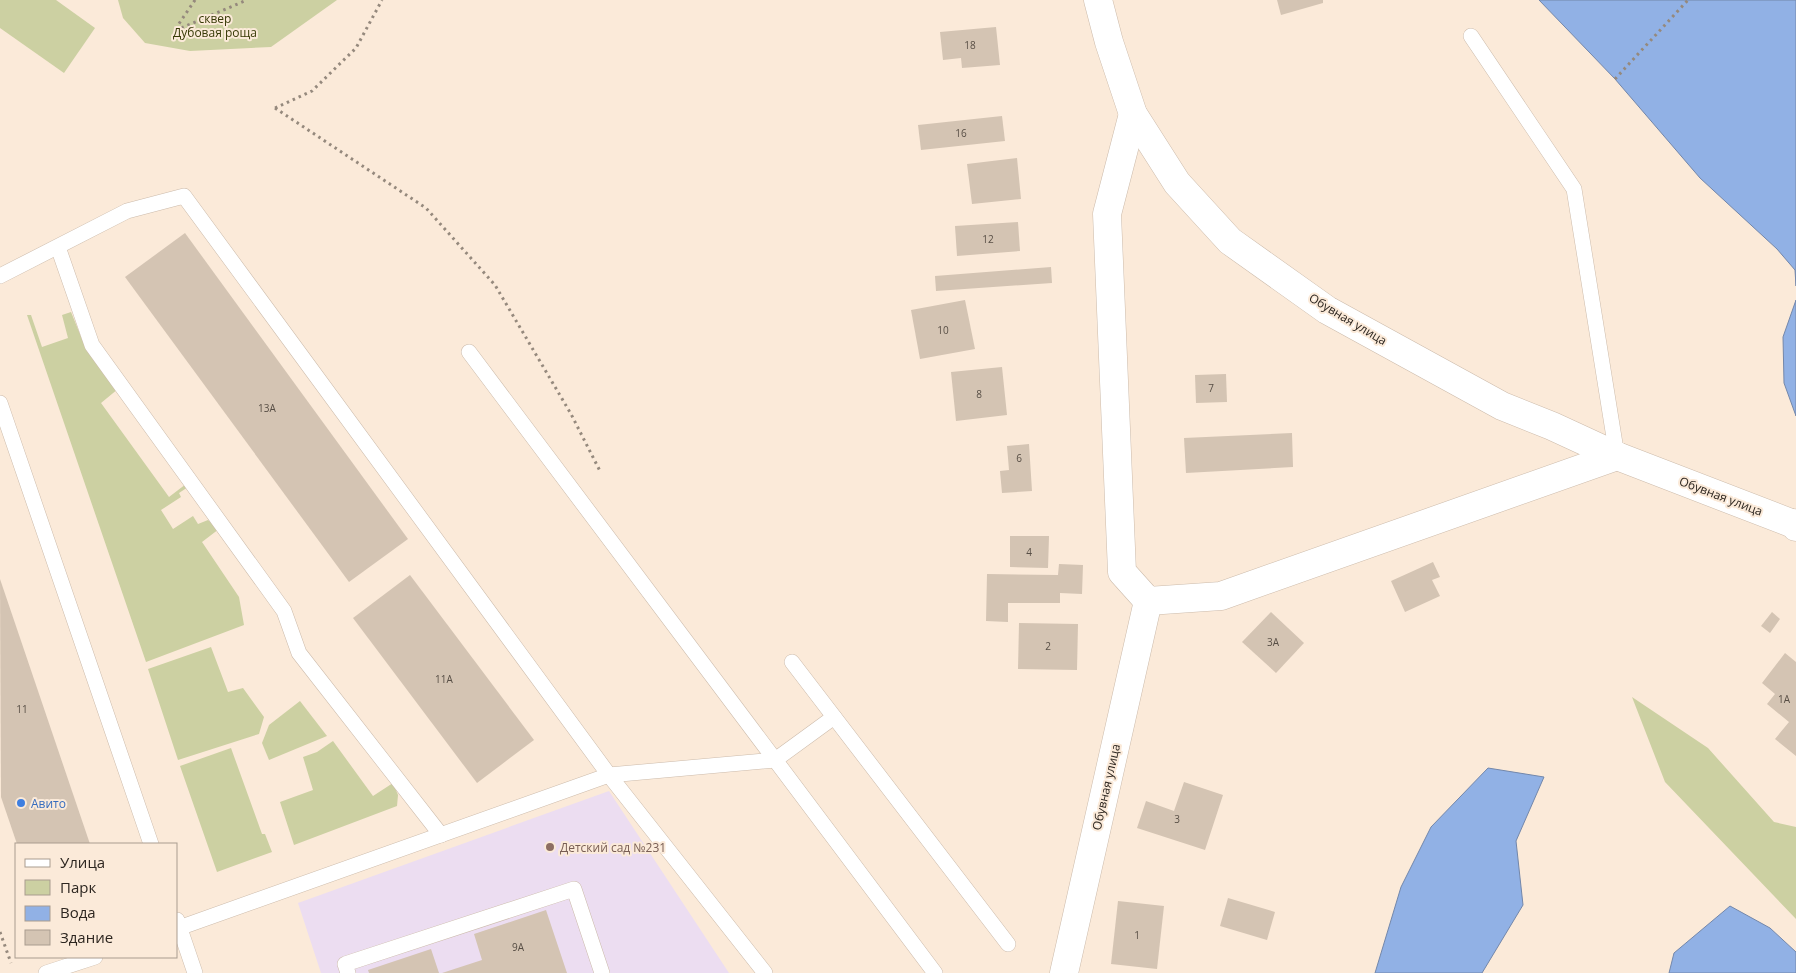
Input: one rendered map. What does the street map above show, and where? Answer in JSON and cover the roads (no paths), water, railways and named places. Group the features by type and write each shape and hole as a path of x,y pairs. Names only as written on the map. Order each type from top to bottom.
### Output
{"street":[{"name":"Обувная улица","path":"1098,0 1109,42 1133,114 1177,182 1230,242 1328,310 1502,406 1617,456 1795,525"},
{"path":"1133,114 1107,214 1122,572 1148,601 1221,596 1617,456"},
{"name":"Обувная улица","path":"1064,973 1148,601"}],"lane":[{"path":"1471,36 1574,189 1617,456"},
{"path":"0,276 128,211 184,196 609,775 765,973"},
{"path":"58,247 92,345 284,611 299,653 440,835"},
{"path":"469,352 935,973"},
{"path":"0,403 151,843"},
{"path":"792,662 1008,944"},
{"path":"178,925 609,775 775,760 834,717"},
{"path":"348,973 345,964 574,889 602,973"},
{"path":"178,928 195,973"},
{"path":"46,973 91,958"}],"water":[{"path":"1539,0 1796,0 1796,286 1795,270 1777,249 1700,178 1615,79"},
{"path":"1796,300 1796,416 1784,383 1783,337"},
{"path":"1488,768 1544,777 1516,841 1523,905 1482,973 1375,973 1401,887 1431,827"},
{"path":"1730,906 1770,928 1796,952 1796,973 1669,973 1674,953"}],"place":[{"name":"Авито","path":"21,803"},
{"name":"Детский сад №231","path":"550,847"}],"park label":[{"name":"сквер Дубовая роща","path":"215,25"}]}
